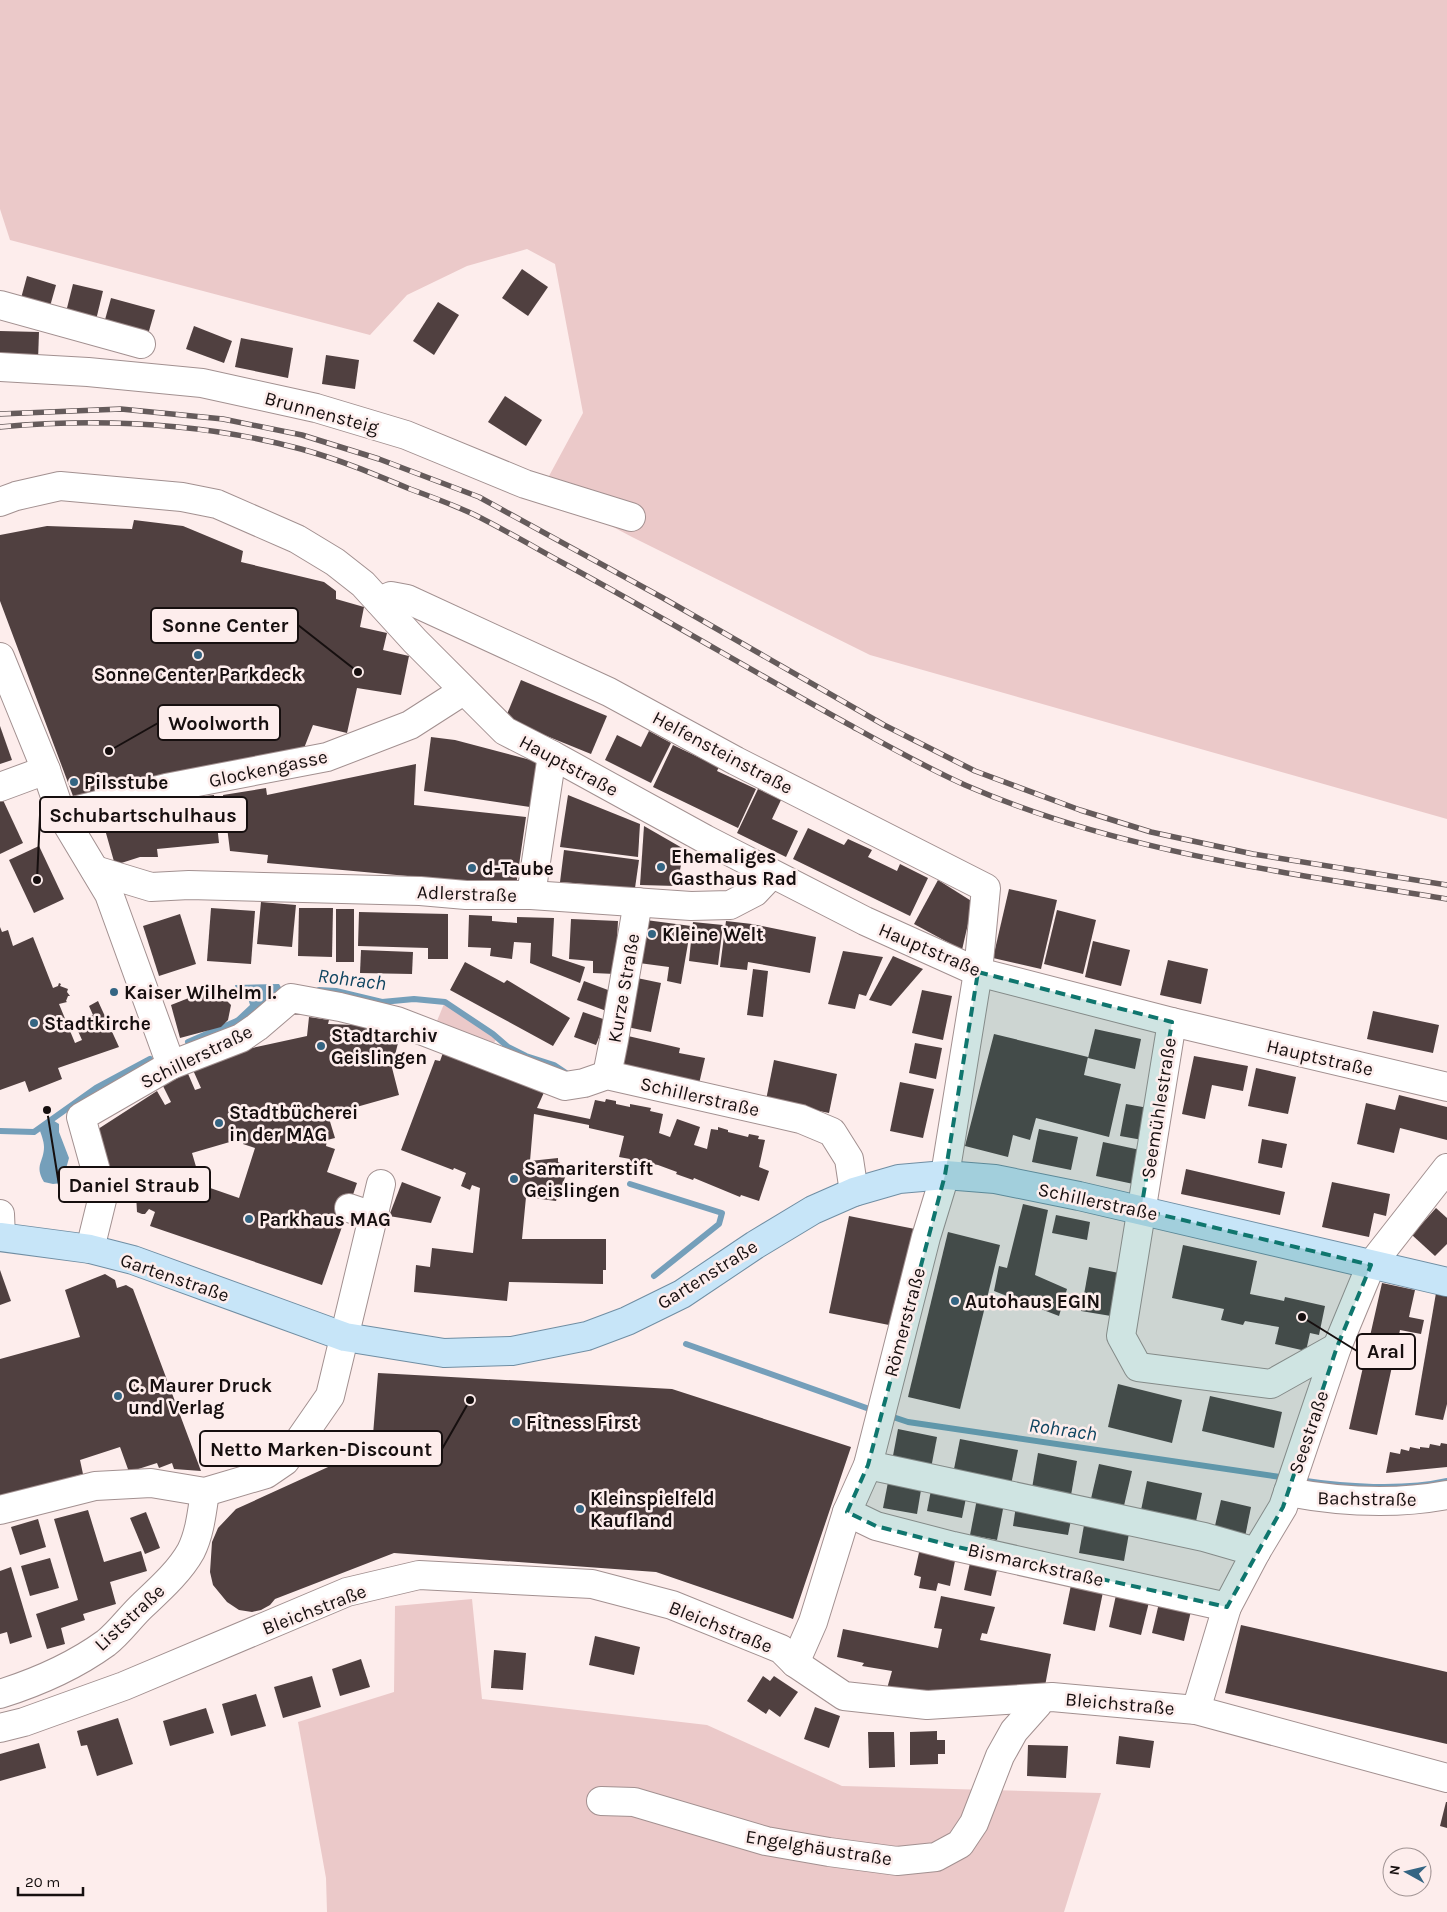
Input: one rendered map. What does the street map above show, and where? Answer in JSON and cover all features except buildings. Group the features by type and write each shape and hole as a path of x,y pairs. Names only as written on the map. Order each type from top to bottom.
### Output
{"main road":[{"name":"Schillerstraße","path":"854,1192 899,1179 945,1175 995,1179 1141,1210 1447,1282"},
{"name":"Gartenstraße","path":"0,1237 90,1249 132,1260 345,1337 444,1353 512,1351 587,1336 627,1320 682,1294 754,1245 813,1210 854,1192"}],"street":[{"path":"0,305 141,344"},
{"name":"Brunnensteig","path":"0,367 88,372 202,383 316,408 406,435 525,484 631,517"},
{"path":"0,502 16,496 60,486 182,496 217,504 297,539 335,562 364,584 415,642 464,691"},
{"name":"Helfensteinstraße","path":"379,602 391,596 407,598 609,692 736,761 986,888 978,972"},
{"path":"0,657 46,770 61,814 109,894 171,1065"},
{"name":"Hauptstraße","path":"464,691 505,731 705,839 864,921 978,972 1172,1022 1447,1087"},
{"name":"Glockengasse","path":"61,814 166,788 327,757 410,725 464,691"},
{"path":"531,895 552,755"},
{"path":"0,787 46,770"},
{"name":"Adlerstraße","path":"95,870 151,887 189,885 411,891 466,895 531,895 691,906 730,905 755,892 772,874"},
{"path":"117,918 151,887"},
{"name":"Kurze Straße","path":"607,1075 638,902"},
{"name":"Römerstraße","path":"795,1663 804,1618 868,1465 926,1237 945,1175 978,972"},
{"name":"Schillerstraße","path":"90,1249 104,1196 81,1117 171,1065 241,1038 291,998 359,1012 396,1022 566,1086 584,1083 607,1075 802,1120 832,1132 849,1159 854,1192"},
{"name":"Seemühlestraße","path":"1172,1022 1121,1336 1138,1367 1271,1384 1336,1348"},
{"name":"Seestraße","path":"1196,1710 1227,1607 1275,1521 1289,1489 1336,1348 1371,1265 1447,1168"},
{"path":"272,1494 285,1461 330,1396 345,1337 361,1212 381,1184"},
{"path":"0,1214 0,1237"},
{"path":"0,1510 95,1486 151,1483 205,1492 266,1474 285,1461"},
{"path":"868,1465 1204,1537 1256,1552"},
{"name":"Bachstraße","path":"1289,1489 1332,1499 1379,1502 1420,1500 1447,1495"},
{"name":"Liststraße","path":"0,1694 38,1682 72,1666 107,1642 162,1588 190,1552 196,1537 205,1492"},
{"name":"Bismarckstraße","path":"847,1512 876,1526 953,1546 1227,1607"},
{"name":"Bleichstraße","path":"0,1728 24,1722 124,1686 348,1592 420,1575 592,1584 672,1605 781,1649 795,1663 844,1696 927,1704 1052,1697 1196,1710 1447,1778"},
{"name":"Engelghäustraße","path":"601,1801 634,1802 766,1842 897,1861 936,1857 960,1844 974,1823 1000,1756 1014,1731 1038,1704 1039,1698"}],"highlighted area":[{"path":"978,972 1172,1022 1141,1210 1371,1265 1337,1347 1283,1507 1227,1607 953,1546 876,1526 847,1512 868,1465 945,1175"}],"shaded area":[{"path":"0,0 1447,0 1447,819 870,655 632,537 542,489 583,413 555,264 527,249 467,266 407,295 370,335 10,240 0,209"},
{"path":"444,1004 497,1038 494,1043 437,1021"},
{"path":"472,1599 482,1699 707,1725 842,1786 1101,1793 1064,1912 327,1912 326,1878 298,1722 394,1692 395,1606"}],"water":[{"path":"279,984 285,994 236,1029 229,1028 234,1020 250,1005 247,995 236,989 235,985"},
{"path":"51,1119 59,1124 59,1132 69,1158 62,1183 53,1184 44,1182 40,1171 44,1147 39,1128"}],"waterway":[{"name":"Rohrach","path":"319,990 336,991 382,1002 414,999 445,1002 493,1034 508,1047 526,1056 554,1065 566,1073"},
{"name":"Rohrach","path":"188,1042 239,1020"},
{"name":"Rohrach","path":"0,1131 34,1132 96,1088 150,1059"},
{"name":"Rohrach","path":"630,1184 722,1213 719,1224 654,1276"},
{"name":"Rohrach","path":"686,1344 875,1411"},
{"name":"Rohrach","path":"887,1415 908,1422 1287,1478"},
{"name":"Rohrach","path":"1299,1480 1335,1485 1373,1487 1412,1486 1447,1481"}],"railway":[{"path":"0,414 121,409 223,419 302,435 379,459 479,497 663,598 884,725 975,771 1080,810 1151,832 1253,854 1447,885"},
{"path":"0,427 38,424 113,423 189,428 264,440 329,457 475,515 906,756 965,785 1023,808 1082,827 1202,857 1263,869 1447,899"}],"place":[{"name":"Sonne Center Parkdeck","path":"198,655"},
{"name":"Sonne Center","path":"358,672"},
{"name":"Woolworth","path":"109,751"},
{"name":"Pilsstube","path":"74,782"},
{"name":"Ehemaliges Gasthaus Rad","path":"661,867"},
{"name":"d-Taube","path":"472,868"},
{"name":"Schubartschulhaus","path":"37,880"},
{"name":"Kleine Welt","path":"652,934"},
{"name":"Kaiser Wilhelm I.","path":"114,992"},
{"name":"Stadtkirche","path":"34,1023"},
{"name":"Stadtarchiv Geislingen","path":"321,1046"},
{"name":"Daniel Straub","path":"47,1110"},
{"name":"Stadtbücherei in der MAG","path":"219,1123"},
{"name":"Samariterstift Geislingen","path":"514,1179"},
{"name":"Parkhaus MAG","path":"249,1219"},
{"name":"Autohaus EGIN","path":"955,1301"},
{"name":"Aral","path":"1302,1317"},
{"name":"C. Maurer Druck und Verlag","path":"118,1396"},
{"name":"Netto Marken-Discount","path":"470,1400"},
{"name":"Fitness First","path":"516,1422"},
{"name":"Kleinspielfeld Kaufland","path":"580,1509"}]}
